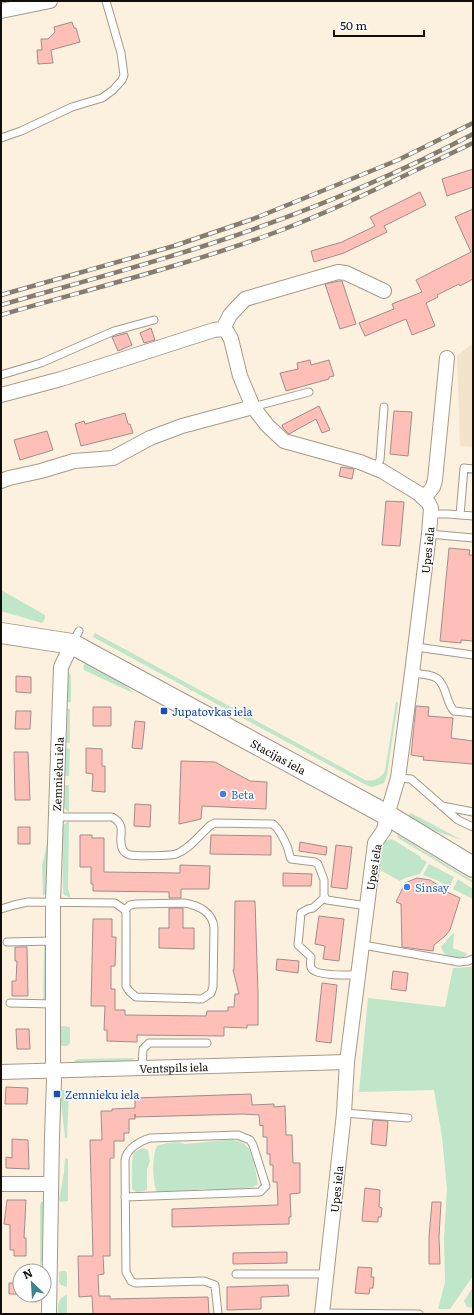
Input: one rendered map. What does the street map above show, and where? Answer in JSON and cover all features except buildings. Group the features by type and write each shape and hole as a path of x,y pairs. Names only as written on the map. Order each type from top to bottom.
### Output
{"main road":[{"name":"Stacijas iela","path":"3,631 77,642 387,815 473,867"}],"street":[{"path":"1,11 50,1"},
{"path":"223,329 230,315 245,299 338,272 346,273 384,291"},
{"path":"1,396 61,379 214,330 223,329 227,332 230,339 240,376 253,408 267,425 284,441 360,462 376,468 418,492 424,498 433,487 447,358"},
{"path":"1,481 74,461 113,458 150,438 182,426 253,408"},
{"name":"Upes iela","path":"322,1314 344,1113 347,1062 375,842 384,830 398,778 416,647 431,514 430,508 424,498"},
{"name":"Zemnieku iela","path":"49,1314 54,1081 53,902 61,666 77,642"},
{"name":"Ventspils iela","path":"1,1072 347,1062"},
{"path":"1,1184 51,1184"}],"lane":[{"path":"1,138 21,131 72,107 102,98 113,90 122,80 124,75 121,53 106,1"},
{"path":"1,374 41,363 114,331 154,320"},
{"path":"253,408 309,392"},
{"path":"376,468 380,460 384,407"},
{"path":"460,515 464,468 473,469"},
{"path":"431,514 473,516"},
{"path":"429,534 473,538"},
{"path":"416,647 473,655"},
{"path":"412,673 434,676 439,679 443,684 449,703 454,711 473,713"},
{"path":"398,778 411,779 458,820 473,827"},
{"path":"441,806 473,812"},
{"path":"56,817 112,817 119,822 121,827 123,851 130,855 175,855 186,848 215,823 273,824 286,842 291,859 314,862 318,864 324,880 323,892 327,900 367,906"},
{"path":"325,897 313,908 301,913 298,945 311,957 311,969 315,972 322,974 358,975"},
{"path":"1,910 28,902 115,903 125,910 126,913 126,986 129,991 136,997 202,999 211,993 213,987 214,922 202,908 184,903 136,904 130,905 125,910"},
{"path":"8,942 53,941"},
{"path":"363,945 459,962 473,959"},
{"path":"10,1002 53,1004"},
{"path":"142,1068 143,1049 149,1043 207,1043"},
{"path":"344,1113 408,1118"},
{"path":"125,1198 260,1192 266,1186 250,1140 238,1135 150,1138 143,1140 133,1147 126,1155 125,1198 126,1272 131,1281 135,1283 209,1282 215,1285 216,1288 218,1314"},
{"path":"236,1274 326,1274"},
{"path":"322,1314 420,1314"}],"shaded area":[{"path":"473,343 473,447 460,446 457,356"}],"green space":[{"path":"1,590 45,615 45,619 42,623 1,611"},
{"path":"95,633 365,780 371,781 376,779 385,771 396,702 398,702 387,775 384,783 373,787 368,786 93,637"},
{"path":"85,663 119,680 135,694 84,670 83,667"},
{"path":"68,670 71,676 71,702 65,702"},
{"path":"65,709 70,709 70,743 65,743 63,741"},
{"path":"64,749 70,749 69,776 64,775"},
{"path":"65,785 69,785 69,812 63,805 63,787"},
{"path":"411,813 462,840 435,831 407,816"},
{"path":"69,821 68,889 71,898 63,893 62,826"},
{"path":"398,835 473,881 473,883 398,838"},
{"path":"392,839 427,862 420,874 400,881 380,870 383,845 385,841"},
{"path":"47,844 49,845 48,892 43,896 42,866"},
{"path":"429,864 454,877 449,888 439,881 423,875"},
{"path":"458,879 473,889 473,899 453,889"},
{"path":"454,932 453,948 468,954 460,958 449,957 441,947"},
{"path":"44,945 47,945 47,1000 43,1000"},
{"path":"473,965 473,1276 450,1309 438,1309 445,1282 444,1238 447,1189 442,1137 434,1090 359,1092 368,998 445,1007 453,968 470,967"},
{"path":"61,1026 70,1027 70,1043 67,1046 61,1046"},
{"path":"136,1058 128,1062 76,1063 74,1061 78,1059"},
{"path":"60,1090 67,1090 69,1093 67,1138 65,1138"},
{"path":"227,1140 239,1141 247,1146 254,1162 258,1185 253,1187 219,1191 203,1189 162,1194 157,1192 155,1188 153,1169 155,1150 157,1146 171,1143 185,1144"},
{"path":"143,1148 148,1150 150,1161 147,1169 147,1189 136,1192 132,1189 132,1161 134,1152"},
{"path":"65,1158 68,1159 68,1201 61,1202 59,1200"},
{"path":"45,1201 44,1255 40,1263 40,1205 41,1202"},
{"path":"65,1271 67,1273 67,1287 61,1285 59,1282 59,1272"},
{"path":"473,1287 473,1308 467,1307 464,1301"},
{"path":"67,1295 67,1314 58,1314 58,1305 60,1300"}],"railway":[{"path":"1,295 174,246 253,219 398,160 473,123"},
{"path":"1,305 165,258 284,218 380,179 473,134"},
{"path":"1,315 163,269 260,238 341,205 473,143"}],"place":[{"name":"Jupatovkas iela","path":"164,711"},
{"name":"Beta","path":"223,794"},
{"name":"Sinsay","path":"407,887"},
{"name":"Zemnieku iela","path":"57,1094"}]}
